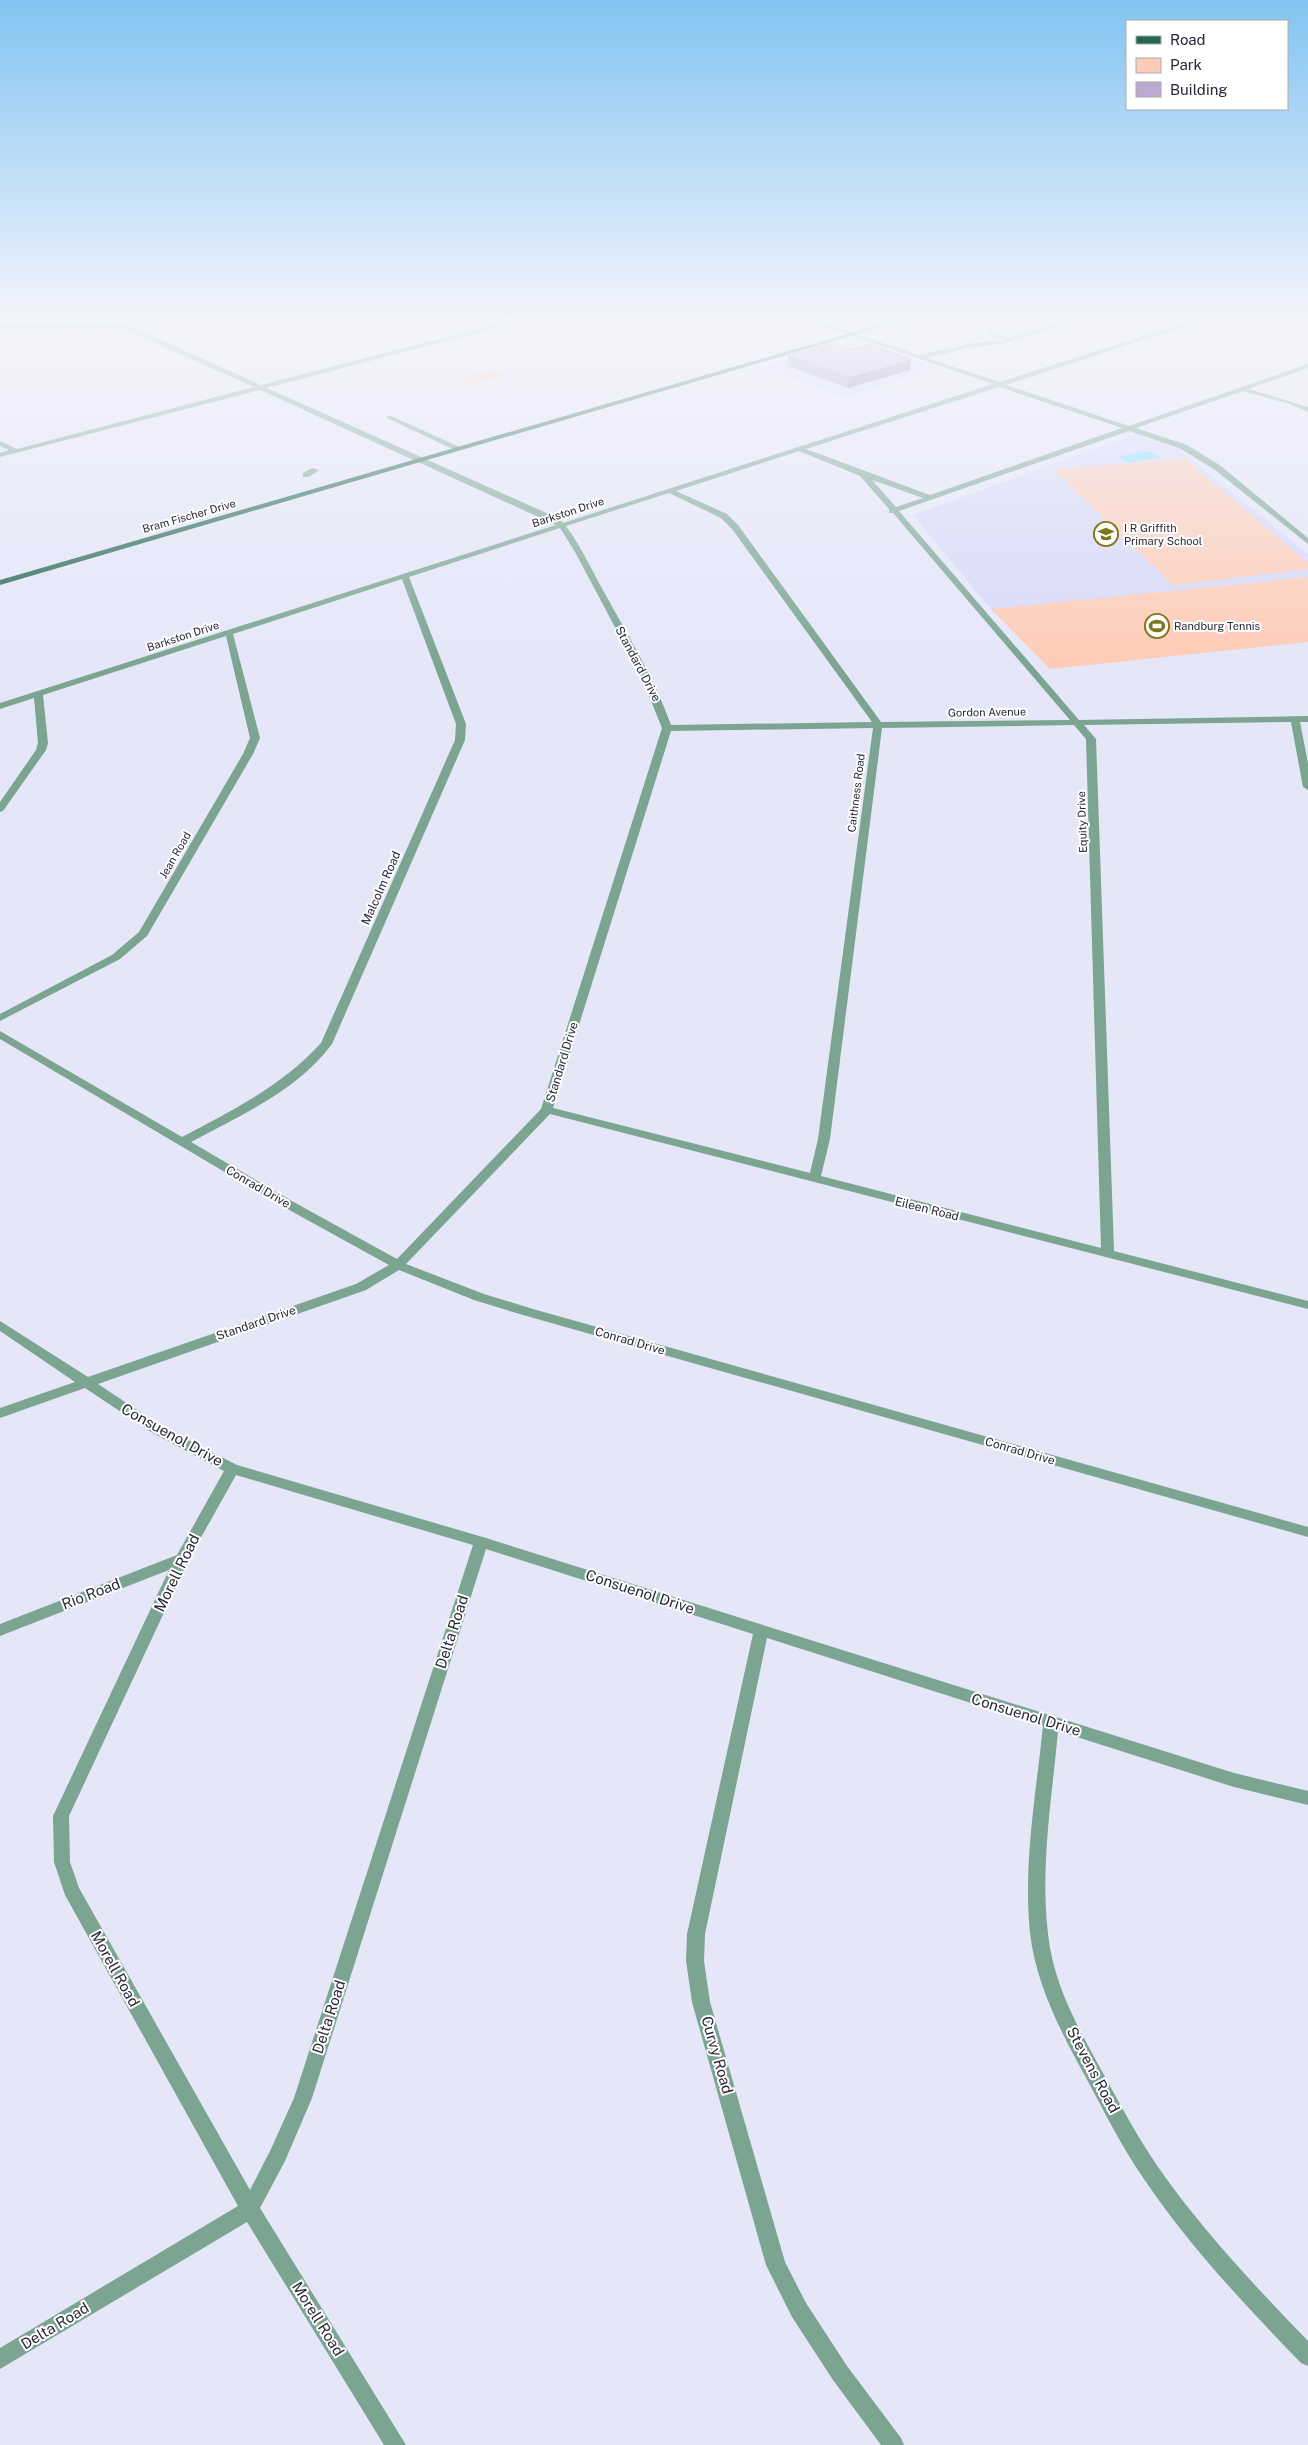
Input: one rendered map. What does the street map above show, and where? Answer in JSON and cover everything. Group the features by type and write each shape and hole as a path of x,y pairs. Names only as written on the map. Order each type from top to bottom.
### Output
{"main road":[{"name":"Bram Fischer Drive","path":"0,583 511,434"}],"street":[{"path":"0,455 81,434"},
{"name":"Standard Drive","path":"0,1413 361,1287 398,1265 547,1110 667,728 659,704 562,526 550,517 367,434"},
{"path":"427,434 460,449"},
{"name":"Barkston Drive","path":"0,706 845,434"},
{"path":"892,511 1114,434"},
{"path":"1148,434 1194,452 1218,468 1308,542"},
{"path":"0,443 16,451"},
{"path":"799,449 930,498"},
{"path":"306,475 315,470"},
{"name":"Equity Drive","path":"863,474 892,511 1092,741 1108,1254"},
{"path":"670,491 724,516 735,527 878,725"},
{"name":"Malcolm Road","path":"181,1142 272,1092 310,1064 326,1044 460,740 461,724 405,576"},
{"name":"Jean Road","path":"0,1018 116,957 143,934 248,754 255,738 229,633"},
{"path":"0,809 41,750 43,743 38,693"},
{"path":"1295,719 1308,787"},
{"name":"Gordon Avenue","path":"667,728 1308,719"},
{"name":"Caithness Road","path":"814,1180 824,1139 878,725"},
{"name":"Conrad Drive","path":"0,1034 286,1203 398,1265 479,1297 1308,1532"},
{"name":"Eileen Road","path":"547,1110 814,1180 1308,1305"},
{"name":"Consuenol Drive","path":"0,1325 156,1430 232,1468 481,1542 1234,1780 1308,1798"},
{"name":"Morell Road","path":"232,1468 182,1559 61,1816 62,1862 70,1890 250,2209 396,2445"},
{"name":"Delta Road","path":"0,2359 250,2209 278,2156 303,2098 481,1542"},
{"name":"Rio Road","path":"0,1630 182,1559"},
{"name":"Curvy Road","path":"761,1631 696,1934 695,1961 701,2002 776,2265 799,2310 840,2373 894,2445"},
{"name":"Stevens Road","path":"1051,1722 1037,1896 1042,1951 1054,1997 1102,2091 1150,2172 1191,2226 1308,2356"}],"shaded area":[{"name":"I R Griffith Primary School","path":"1135,434 1180,450 1308,554 1308,577 991,609 913,515"}],"green space":[{"path":"1185,459 1308,563 1308,569 1173,585 1053,469"},
{"name":"Randburg Tennis","path":"1308,577 1308,642 1050,669 991,609"}],"water":[{"path":"1148,451 1161,457 1129,463 1117,457"}],"place":[{"name":"I R Griffith Primary School","path":"1106,534"},
{"name":"Randburg Tennis","path":"1157,626"}]}
